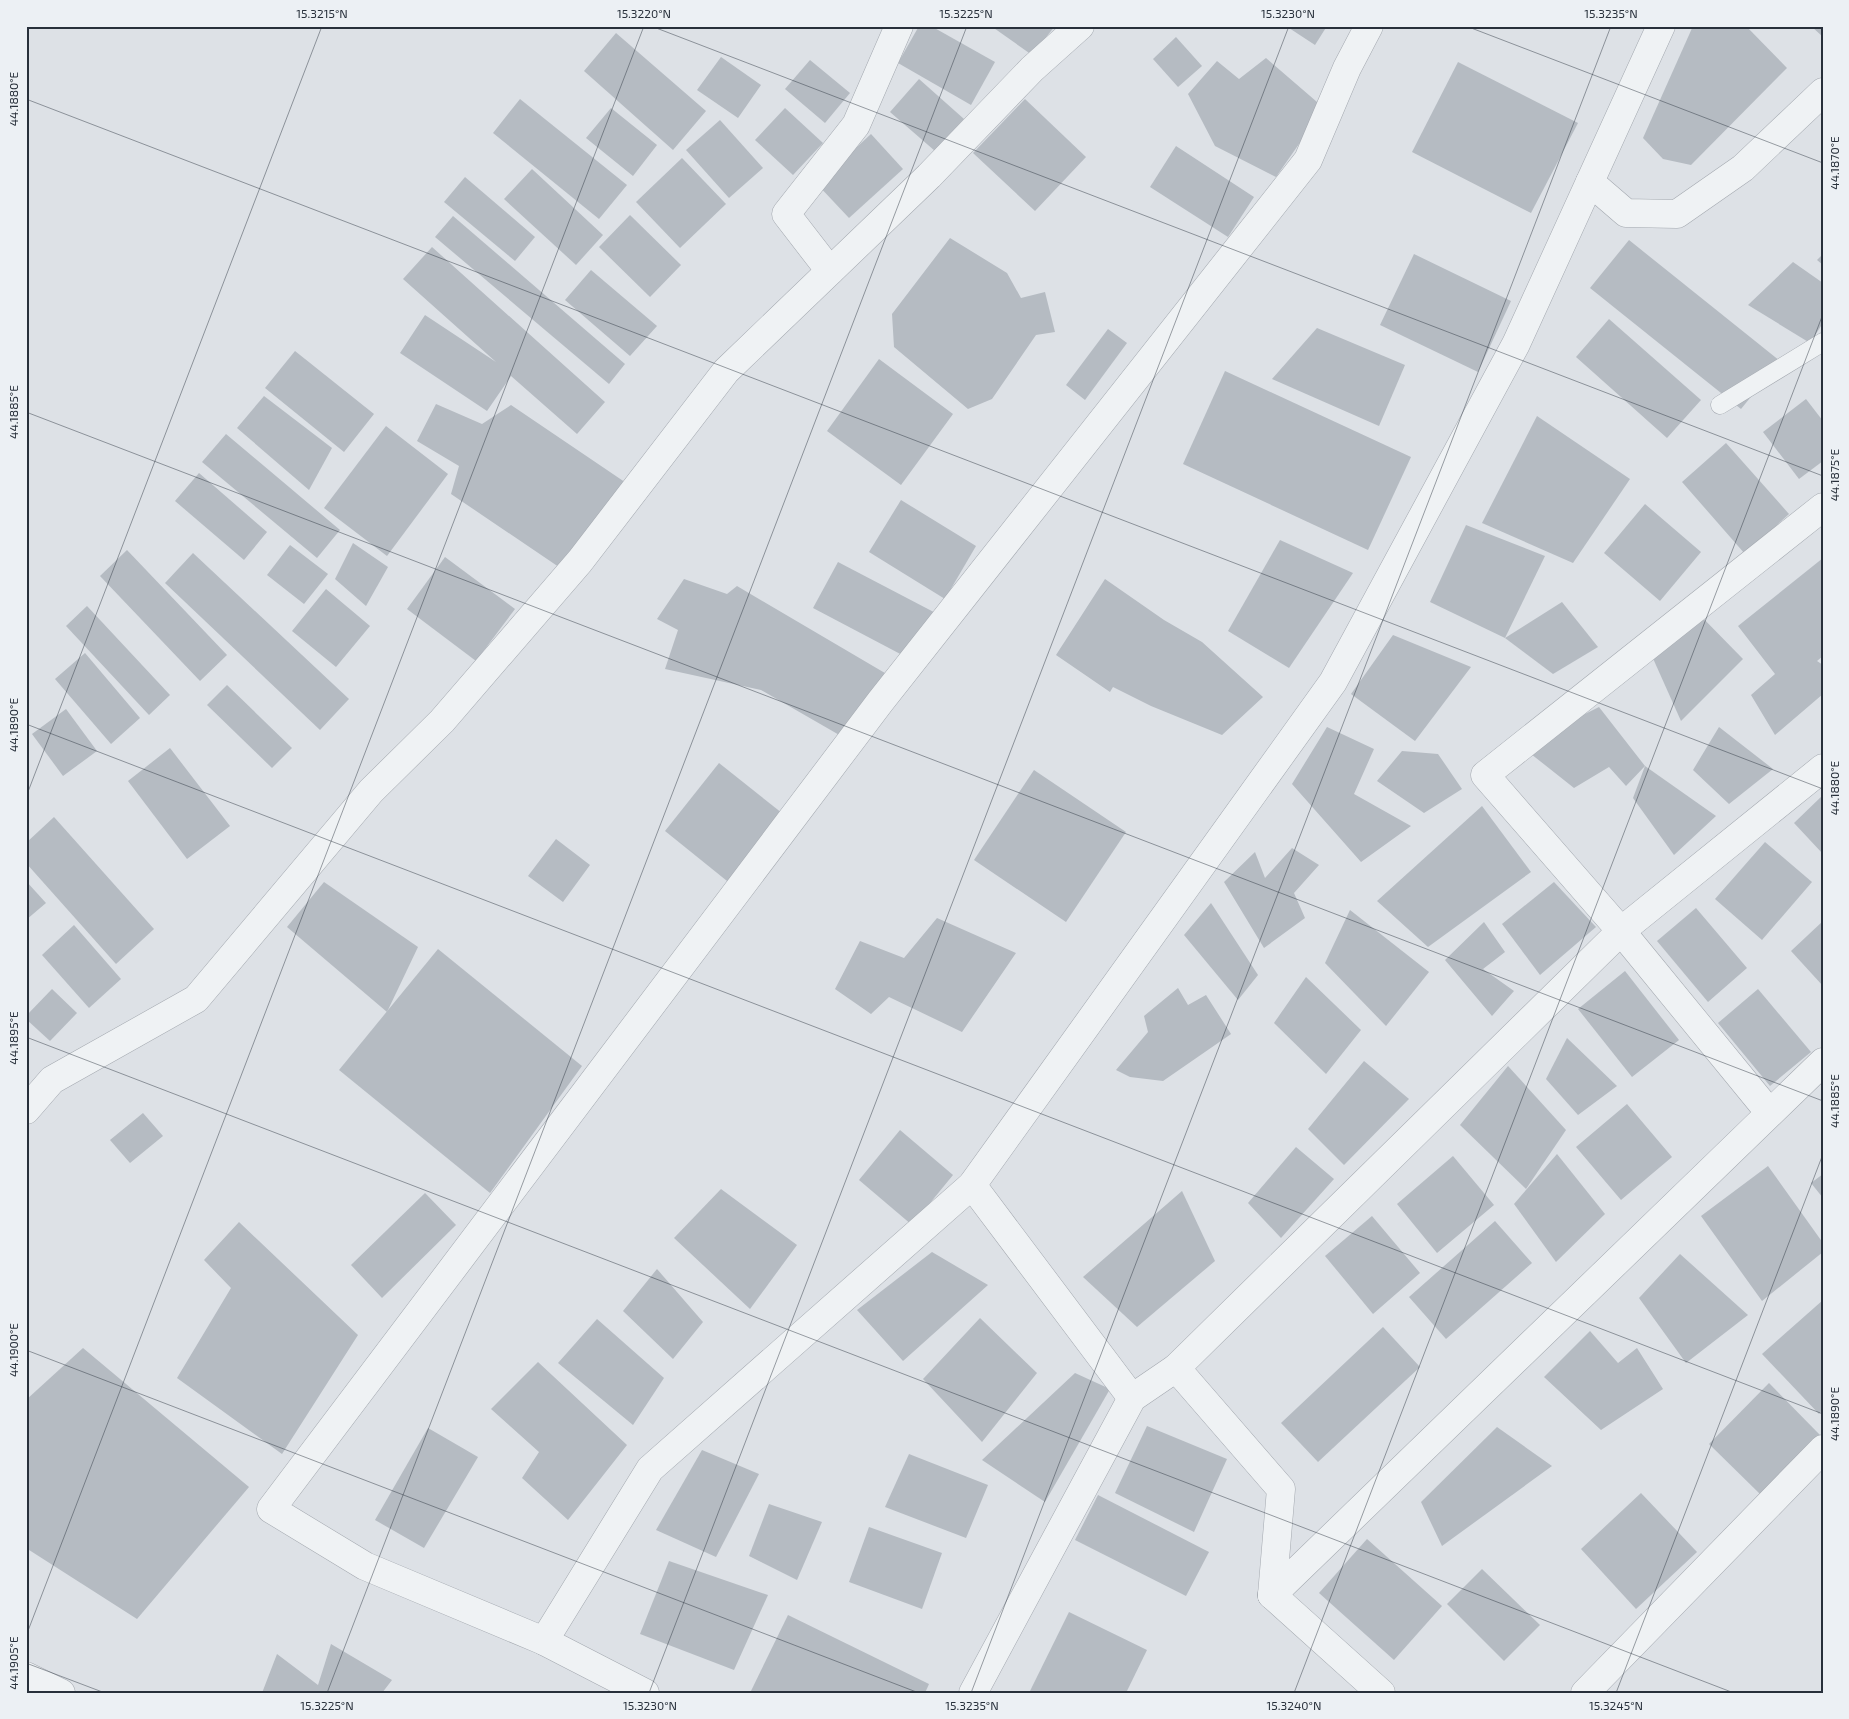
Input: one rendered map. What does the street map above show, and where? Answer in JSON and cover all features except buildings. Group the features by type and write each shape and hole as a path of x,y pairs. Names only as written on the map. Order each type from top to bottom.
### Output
{"street":[{"path":"830,271 786,214 856,125 899,26"},
{"path":"26,1110 52,1080 196,999 372,791 442,721 580,561 726,371 929,176 1032,68 1080,26"},
{"path":"645,1693 544,1641 365,1566 271,1509 880,702 1308,160 1347,68 1369,26"},
{"path":"544,1641 650,1469 972,1185 1334,682 1516,344 1661,26"},
{"path":"1590,182 1626,213 1677,214 1743,168 1823,92"},
{"path":"1769,1112 1621,931 1485,775 1692,608 1823,506"},
{"path":"973,1693 1132,1398 1176,1368 1621,931 1823,768"},
{"path":"1272,1595 1769,1112 1823,1062"},
{"path":"972,1185 1132,1398"},
{"path":"1176,1368 1282,1489 1272,1595"},
{"path":"1585,1693 1823,1449"},
{"path":"1272,1595 1381,1693"},
{"path":"26,1676 61,1693"}],"lane":[{"path":"1720,405 1823,342"}]}
